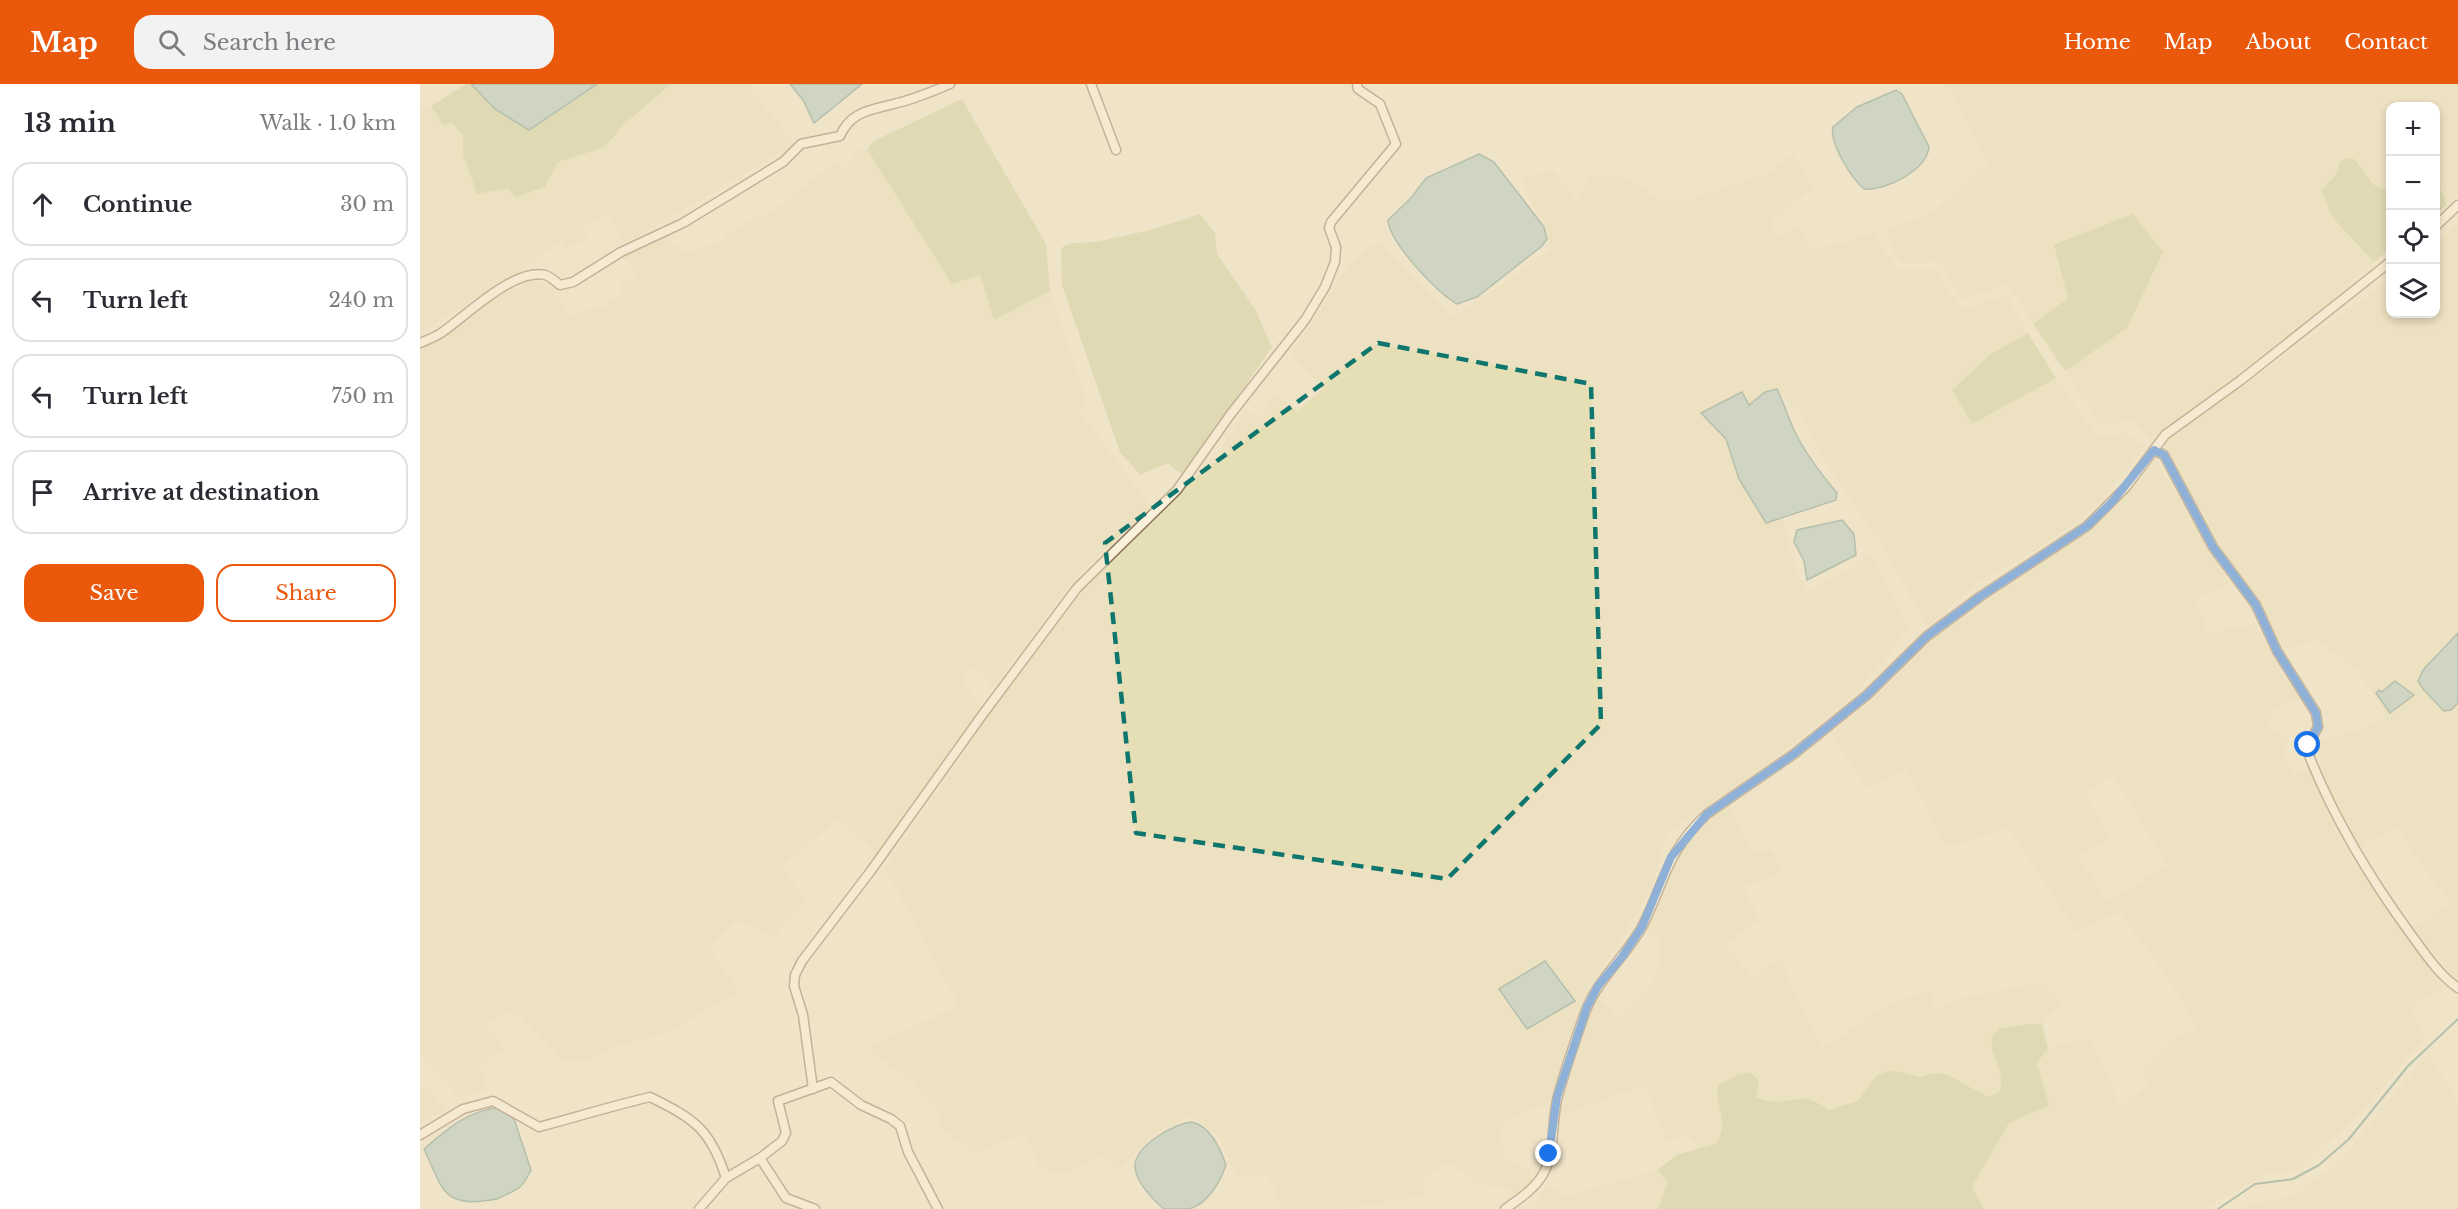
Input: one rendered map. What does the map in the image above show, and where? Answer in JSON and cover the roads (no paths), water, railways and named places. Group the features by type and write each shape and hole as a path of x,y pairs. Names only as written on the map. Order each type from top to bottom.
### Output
{"street":[{"path":"420,343 440,334 488,297 510,284 539,275 547,275 560,285 573,282 621,252 683,223 783,162 801,144 840,136 845,124 868,109 896,104 950,84"},
{"path":"1091,84 1116,150"},
{"path":"813,1089 803,1015 794,986 795,975 802,961 870,872 982,714 1077,588 1184,483 1230,415 1305,320 1325,287 1335,262 1336,247 1329,228 1331,222 1396,144 1380,104 1358,89 1357,84"},
{"path":"2440,222 2458,205"},
{"path":"1505,1209 1521,1199 1543,1175 1552,1142 1557,1097 1587,1007 1598,986 1622,957 1642,927 1671,857 1694,826 1707,814 1794,754 1867,695 1927,636 1981,596 2087,526 2119,494 2165,435 2241,380 2388,264"},
{"path":"2154,450 2164,455 2213,547 2256,605 2282,661 2316,713 2318,727 2308,745 2310,758 2347,839 2372,880 2419,945 2449,981 2458,988"},
{"path":"699,1209 726,1178 760,1158 782,1141 786,1133 778,1101 831,1082 861,1105 891,1119 900,1126 908,1152 938,1209"},
{"path":"420,1135 463,1108 493,1101 539,1127 581,1116 594,1110 650,1097 698,1125 709,1135 717,1150 726,1178"},
{"path":"760,1158 786,1198 814,1209"}],"water":[{"path":"471,84 597,84 529,130 495,109"},
{"path":"790,84 862,84 814,123 803,100"},
{"path":"1896,90 1902,94 1929,147 1927,155 1913,171 1894,183 1864,189 1842,160 1834,142 1833,127 1857,107"},
{"path":"1479,154 1494,162 1544,227 1547,239 1542,246 1477,297 1457,304 1438,290 1405,254 1390,230 1388,220 1411,198 1426,178"},
{"path":"1777,389 1804,449 1837,493 1836,500 1766,523 1739,479 1726,439 1701,413 1742,392 1749,405 1765,392"},
{"path":"1842,520 1854,534 1856,555 1807,580 1804,561 1794,542 1797,530"},
{"path":"2458,633 2458,703 2451,710 2444,711 2418,681 2423,670"},
{"path":"2395,681 2414,695 2390,713 2376,693 2379,690 2382,692"},
{"path":"1545,961 1575,1001 1527,1029 1499,989"},
{"path":"500,1107 514,1119 531,1170 521,1186 497,1199 466,1201 455,1199 442,1186 424,1149 468,1117"},
{"path":"1192,1122 1210,1133 1226,1165 1217,1185 1202,1202 1189,1209 1164,1209 1150,1196 1138,1179 1136,1159 1148,1144 1166,1131"}],"waterway":[{"path":"2218,1209 2255,1184 2293,1179 2319,1165 2349,1139 2408,1066 2458,1019"}]}
